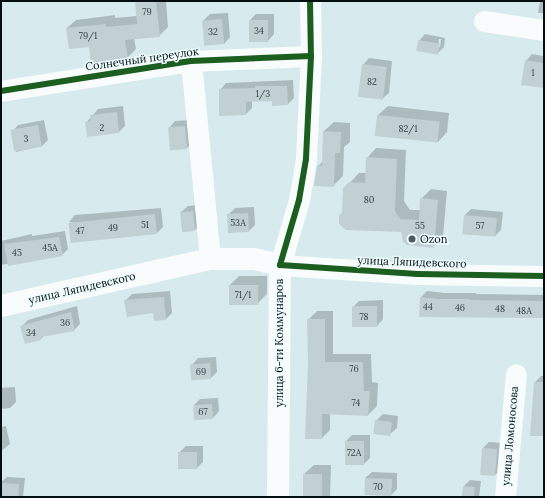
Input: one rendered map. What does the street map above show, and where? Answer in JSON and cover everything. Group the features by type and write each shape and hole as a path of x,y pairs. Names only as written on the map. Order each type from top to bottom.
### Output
{"main road":[{"name":"улица Ляпидевского","path":"1,306 210,259 254,259 280,265"},
{"name":"улица 6-ти Коммунаров","path":"278,497 280,265"}],"street":[{"name":"улица 6-ти Коммунаров","path":"280,265 298,200 306,158 311,56 310,1"},
{"path":"484,21 544,30"},
{"name":"Солнечный переулок","path":"1,91 191,61 311,56"},
{"path":"191,61 210,259"},
{"name":"улица Ляпидевского","path":"280,265 418,274 544,276"},
{"name":"улица Ломоносова","path":"505,497 516,374"}],"building":[{"path":"135,1 156,1 160,37 125,40 128,59 91,65 89,47 69,49 66,28 106,24 106,27 137,24"},
{"path":"222,19 224,44 204,46 202,21"},
{"path":"249,20 268,20 268,42 249,42"},
{"path":"418,40 440,44 438,55 416,51"},
{"path":"525,60 544,63 544,88 521,85"},
{"path":"362,64 387,67 383,100 358,97"},
{"path":"255,86 287,86 288,105 272,106 272,101 246,102 246,115 219,116 219,89 255,88"},
{"path":"117,112 119,133 87,137 85,122 91,121 90,115"},
{"path":"377,115 440,122 437,142 375,136"},
{"path":"38,125 42,147 14,152 10,130"},
{"path":"185,126 187,149 170,150 168,127"},
{"path":"323,131 341,132 340,153 335,153 334,187 314,186 317,166 322,166"},
{"path":"366,157 397,159 395,211 400,219 419,220 420,198 438,200 434,248 407,245 403,242 401,232 346,230 339,224 339,216 342,212 343,188 349,182 365,183"},
{"path":"193,211 195,231 182,232 180,212"},
{"path":"248,213 249,232 228,233 227,214"},
{"path":"155,214 157,234 71,243 68,223"},
{"path":"464,215 497,218 495,237 462,234"},
{"path":"59,237 63,256 8,266 4,244"},
{"path":"229,285 258,285 258,305 229,305"},
{"path":"164,297 166,320 154,321 153,313 127,317 124,300"},
{"path":"420,297 438,299 544,301 544,318 419,317"},
{"path":"352,306 377,306 377,327 352,327"},
{"path":"71,312 75,331 41,337 41,340 25,344 20,326"},
{"path":"307,319 325,319 325,362 363,362 364,391 370,391 368,416 322,414 322,439 305,439 308,362"},
{"path":"210,363 211,379 191,380 190,364"},
{"path":"534,382 544,382 544,436 530,436"},
{"path":"212,404 213,419 194,420 193,405"},
{"path":"375,420 392,422 390,436 373,434"},
{"path":"345,441 364,441 364,465 345,465"},
{"path":"482,448 497,449 495,476 480,475"},
{"path":"178,452 197,452 197,469 178,469"},
{"path":"303,474 322,474 322,497 303,497"},
{"path":"365,478 392,479 391,496 364,495"},
{"path":"1,483 19,484 18,497 1,497"},
{"path":"463,486 475,487 474,497 462,497"}],"cycle path":[{"path":"310,1 311,56 306,159 299,200 280,265 418,274 544,276"},
{"path":"1,91 191,61 311,56"}],"place":[{"name":"Ozon","path":"412,239"}]}
